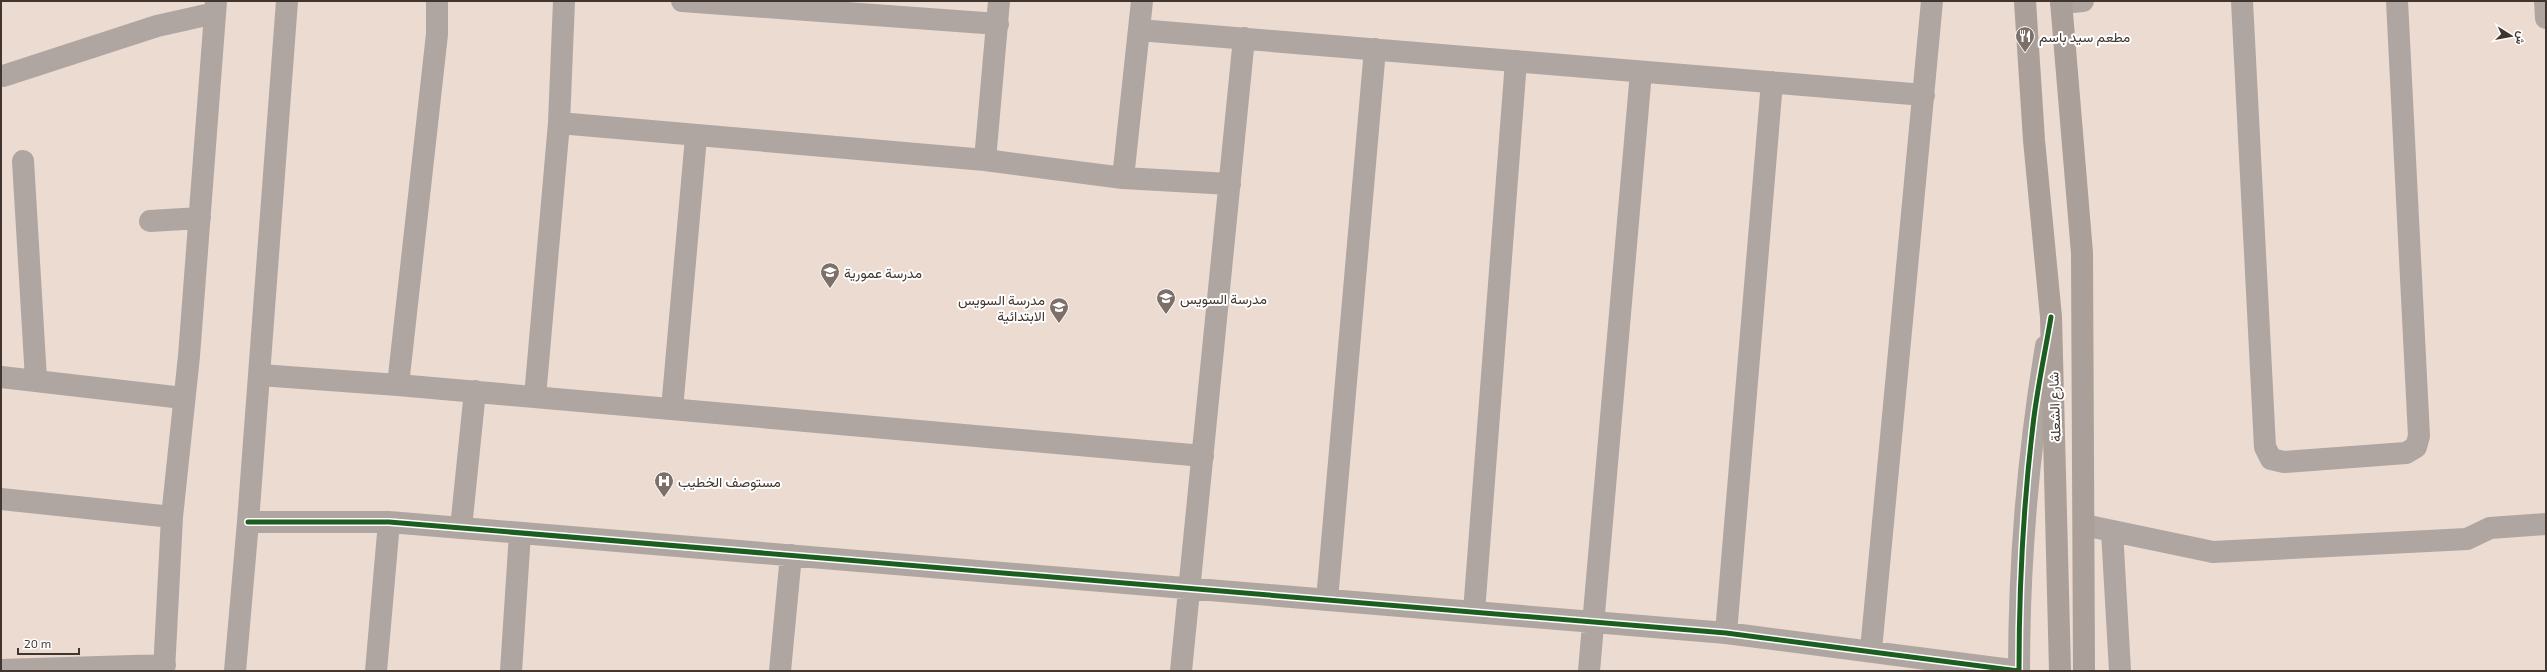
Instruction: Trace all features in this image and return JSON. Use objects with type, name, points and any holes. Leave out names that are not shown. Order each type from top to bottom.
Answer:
[{"type":"main road","name":"شارع الشعلة","points":[[2025,1],[2034,140],[2051,317],[2060,671]]},
{"type":"main road","name":"شارع الشعلة","points":[[2061,2],[2082,253],[2084,671]]},
{"type":"street","points":[[235,671],[260,375],[287,1]]},
{"type":"street","points":[[398,385],[437,34],[437,1]]},
{"type":"street","points":[[535,397],[559,123],[564,1]]},
{"type":"street","points":[[682,1],[998,24]]},
{"type":"street","points":[[985,160],[999,1]]},
{"type":"street","points":[[1123,178],[1142,1]]},
{"type":"street","points":[[1870,650],[1932,1]]},
{"type":"street","points":[[2061,2],[2084,1]]},
{"type":"street","points":[[2242,1],[2265,447],[2271,459],[2284,462],[2406,453],[2416,447],[2419,436],[2397,1]]},
{"type":"street","points":[[2545,1],[2546,18]]},
{"type":"street","points":[[1,670],[164,668],[172,517],[200,218],[215,7],[3,76]]},
{"type":"street","points":[[1139,30],[1924,95]]},
{"type":"street","points":[[1181,671],[1244,38]]},
{"type":"street","points":[[1327,600],[1375,49]]},
{"type":"street","points":[[1474,612],[1516,61]]},
{"type":"street","points":[[1589,671],[1595,622],[1640,72]]},
{"type":"street","points":[[1726,633],[1772,82]]},
{"type":"street","points":[[559,123],[985,160],[1123,178],[1230,184]]},
{"type":"street","points":[[672,409],[696,136]]},
{"type":"street","points":[[23,161],[36,379]]},
{"type":"street","points":[[150,221],[200,218]]},
{"type":"street","points":[[248,522],[389,522],[1726,633],[1870,650],[2019,671],[2019,603],[2028,467],[2033,423],[2051,317]]},
{"type":"street","points":[[260,375],[475,391],[1203,456]]},
{"type":"street","points":[[1,377],[36,379],[183,398]]},
{"type":"street","points":[[460,528],[475,391]]},
{"type":"street","points":[[1,499],[172,517]]},
{"type":"street","points":[[376,671],[389,522]]},
{"type":"street","points":[[2084,525],[2213,552],[2468,539],[2490,528],[2546,524]]},
{"type":"street","points":[[2112,531],[2120,671]]},
{"type":"street","points":[[511,671],[520,532]]},
{"type":"street","points":[[780,671],[791,555]]},
{"type":"cycle path","points":[[248,522],[389,522],[1726,633],[2019,671],[2024,517],[2035,412],[2051,317]]},
{"type":"place","name":"مطعم سيد باسم","points":[[2025,53]]},
{"type":"place","name":"مدرسة عمورية","points":[[830,289]]},
{"type":"place","name":"مدرسة السويس","points":[[1166,315]]},
{"type":"place","name":"مدرسة السويس الابتدائية","points":[[1059,324]]},
{"type":"place","name":"مستوصف الخطيب","points":[[664,498]]}]
